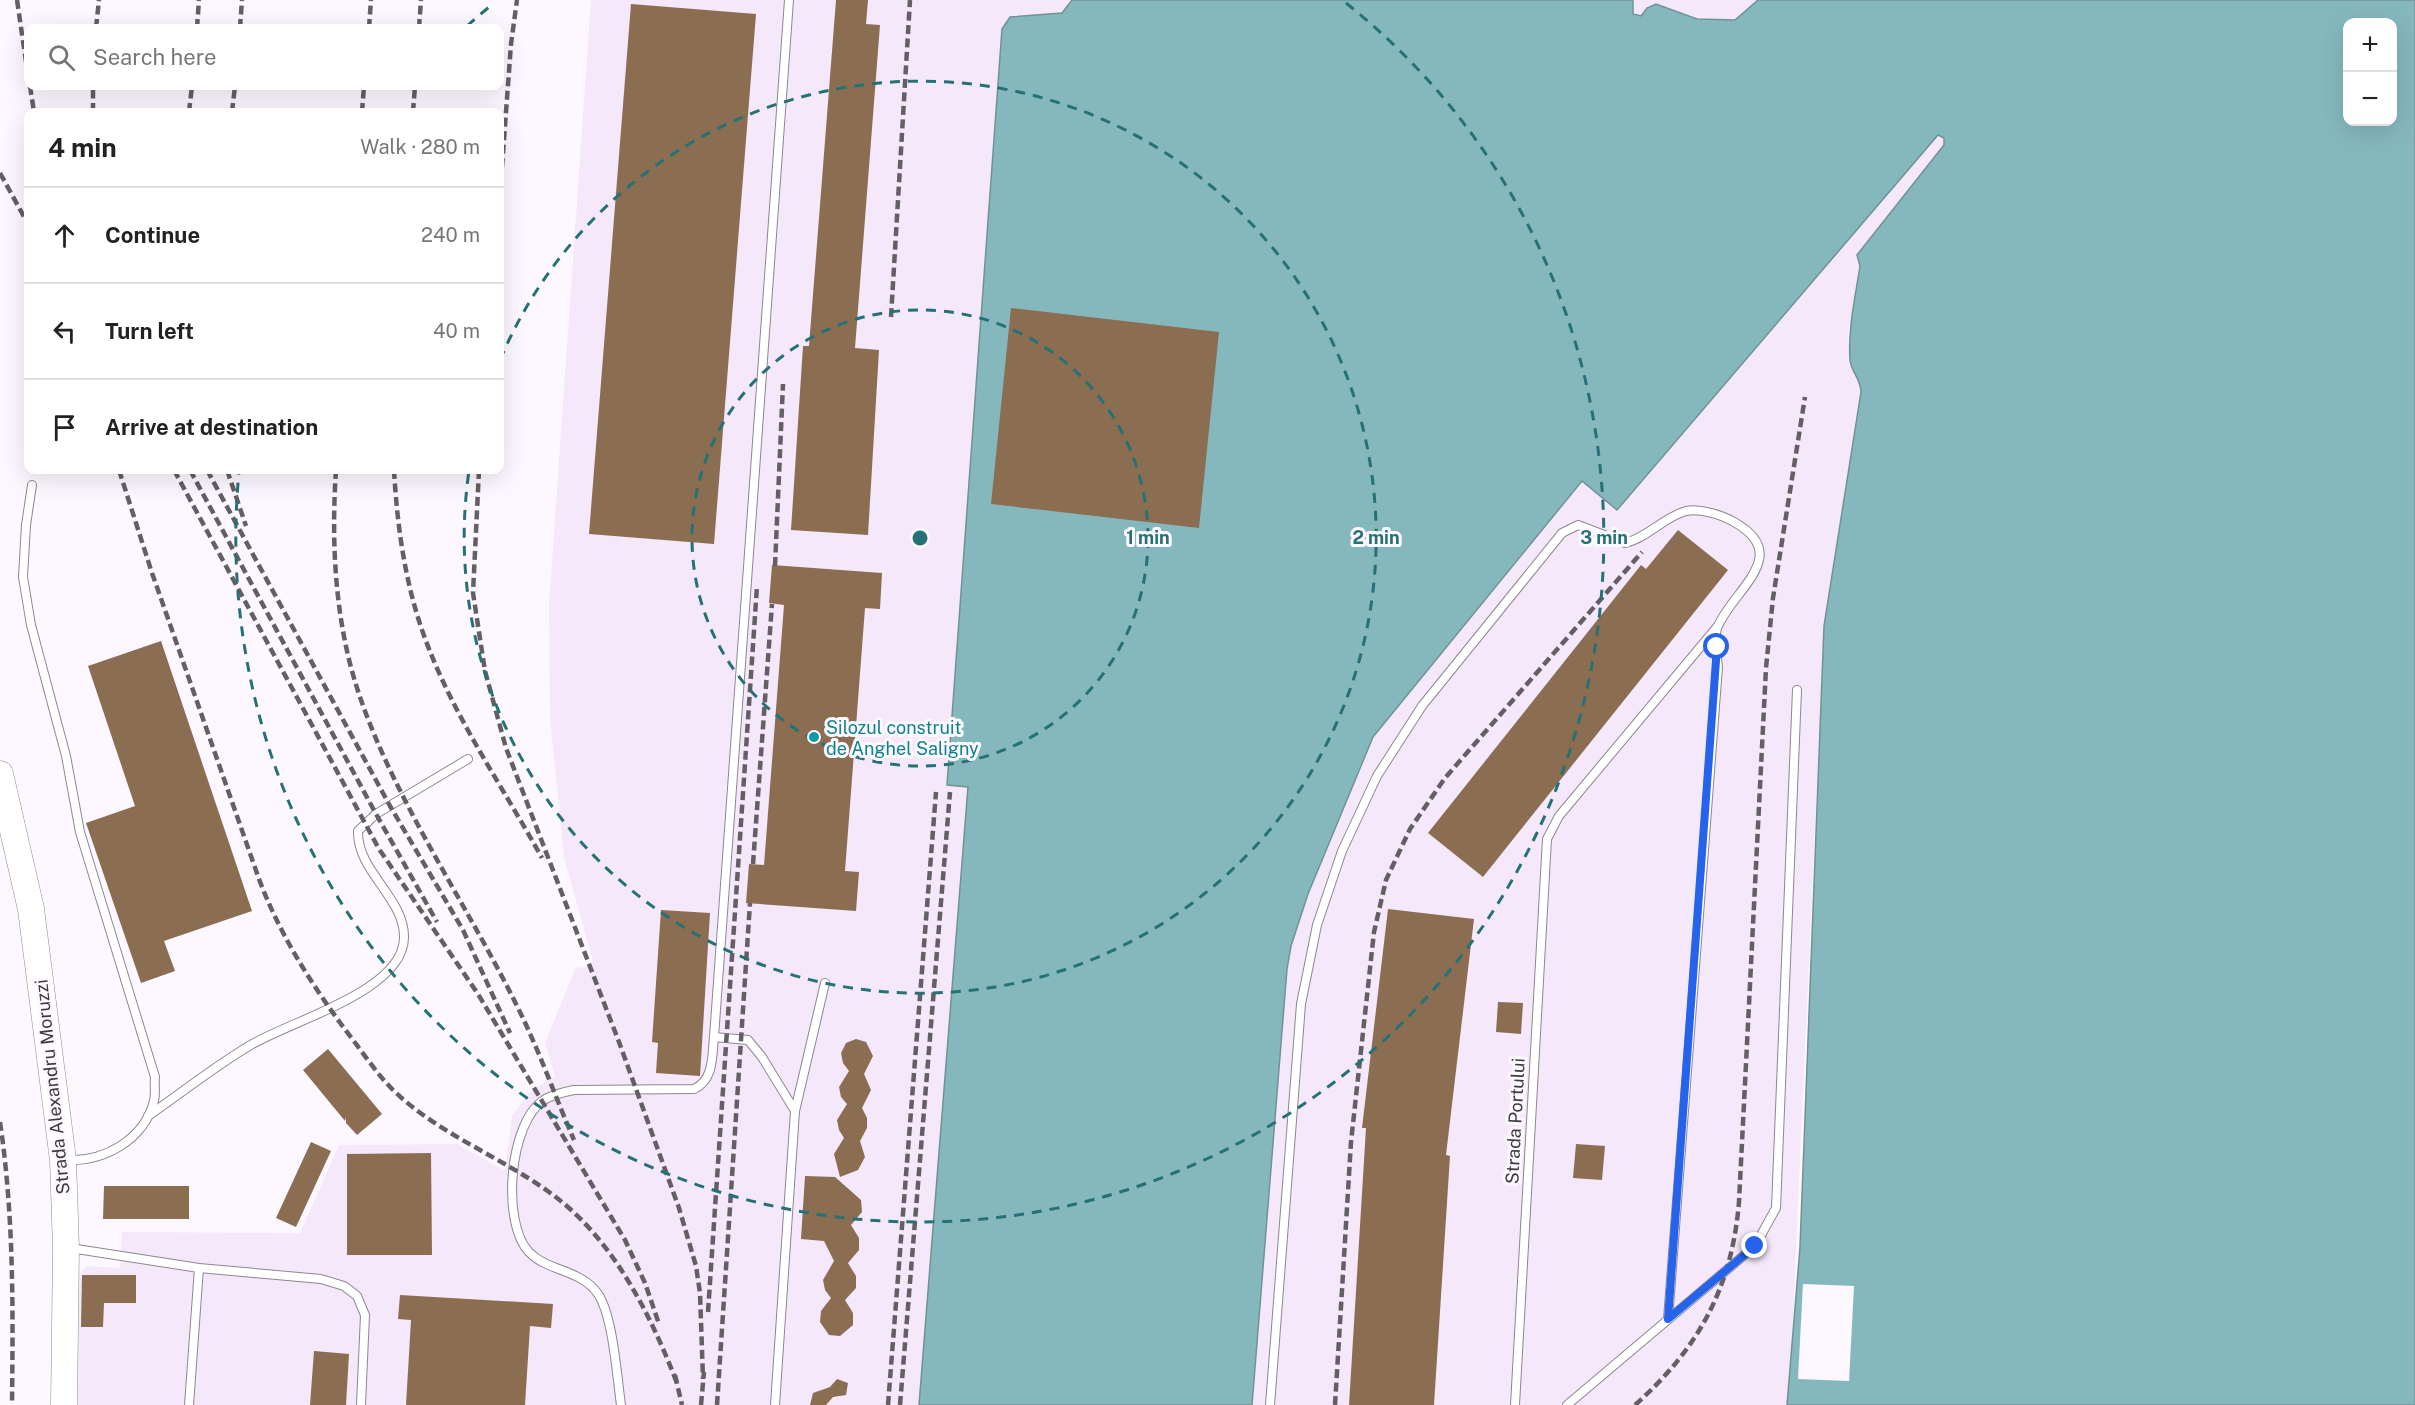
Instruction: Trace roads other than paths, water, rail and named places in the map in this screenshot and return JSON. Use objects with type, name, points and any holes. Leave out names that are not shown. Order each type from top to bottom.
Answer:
[{"type":"main road","name":"Strada Alexandru Moruzzi","points":[[0,774],[31,909],[63,1160],[66,1248],[63,1405]]},
{"type":"lane","points":[[621,1405],[608,1319],[598,1294],[581,1279],[539,1261],[522,1244],[516,1231],[513,1179],[518,1145],[536,1107],[543,1100],[574,1090],[636,1088],[686,1090],[701,1086],[710,1068],[789,0]]},
{"type":"lane","points":[[32,485],[24,558],[26,598],[66,756],[80,832],[154,1077],[154,1100],[136,1132],[108,1154],[79,1161],[63,1160]]},
{"type":"lane","points":[[1270,1405],[1301,1004],[1317,925],[1342,851],[1377,776],[1422,706],[1562,533],[1578,525],[1625,543],[1687,511],[1722,515],[1748,530],[1758,545],[1760,559],[1756,571],[1717,627],[1718,667],[1668,1319]]},
{"type":"lane","name":"Strada Portului","points":[[1515,1405],[1547,839],[1559,816],[1717,627]]},
{"type":"lane","points":[[1567,1405],[1755,1246],[1776,1208],[1797,690]]},
{"type":"lane","points":[[147,1116],[251,1045],[354,995],[390,971],[404,948],[403,923],[360,851],[358,831],[376,814],[468,759]]},
{"type":"lane","points":[[775,1405],[795,1111],[825,983]]},
{"type":"lane","points":[[714,1037],[748,1040],[762,1057],[795,1111]]},
{"type":"lane","points":[[66,1248],[199,1268],[321,1279],[344,1286],[357,1296],[365,1315],[361,1405]]},
{"type":"lane","points":[[189,1405],[199,1268]]},
{"type":"water","points":[[1072,0],[1633,0],[1633,14],[1641,16],[1647,8],[1656,4],[1697,19],[1735,20],[1758,0],[2415,0],[2415,1405],[1787,1405],[1800,1247],[1824,626],[1861,392],[1850,360],[1852,313],[1860,266],[1857,255],[1944,145],[1944,138],[1938,135],[1617,510],[1582,481],[1373,737],[1308,894],[1291,946],[1287,969],[1252,1405],[919,1405],[968,787],[947,785],[1002,29],[1010,17],[1062,13]]},
{"type":"railway","points":[[17,0],[24,48]]},
{"type":"railway","points":[[96,24],[99,0]]},
{"type":"railway","points":[[197,24],[199,0]]},
{"type":"railway","points":[[240,24],[242,0]]},
{"type":"railway","points":[[369,24],[371,0]]},
{"type":"railway","points":[[419,24],[421,0]]},
{"type":"railway","points":[[504,139],[511,44],[517,0]]},
{"type":"railway","points":[[891,317],[910,0]]},
{"type":"railway","points":[[31,90],[33,108]]},
{"type":"railway","points":[[93,90],[93,108]]},
{"type":"railway","points":[[189,108],[192,90]]},
{"type":"railway","points":[[232,108],[235,90]]},
{"type":"railway","points":[[362,108],[364,90]]},
{"type":"railway","points":[[413,108],[415,90]]},
{"type":"railway","points":[[0,173],[24,217]]},
{"type":"railway","points":[[775,566],[783,384]]},
{"type":"railway","points":[[1635,1405],[1677,1361],[1708,1314],[1720,1289],[1735,1233],[1739,1202],[1766,668],[1773,598],[1805,397]]},
{"type":"railway","points":[[120,474],[152,573],[259,879],[288,943],[312,983],[377,1072],[393,1090],[429,1119],[549,1192],[592,1231],[610,1254],[641,1304],[677,1383]]},
{"type":"railway","points":[[176,474],[379,849],[478,994],[625,1240],[645,1283],[659,1324]]},
{"type":"railway","points":[[192,474],[437,922]]},
{"type":"railway","points":[[209,474],[390,806],[463,930],[510,1033]]},
{"type":"railway","points":[[228,474],[246,526]]},
{"type":"railway","points":[[336,474],[334,526],[337,583],[345,639],[359,694],[391,772],[523,1019],[574,1140]]},
{"type":"railway","points":[[394,474],[399,530],[421,627],[461,717],[542,858]]},
{"type":"railway","points":[[479,474],[473,593],[485,671],[506,748],[619,1042],[679,1208],[696,1266],[700,1293],[703,1379]]},
{"type":"railway","points":[[1335,1405],[1351,1142],[1374,932],[1386,880],[1410,829],[1445,778],[1642,552]]},
{"type":"railway","points":[[708,1312],[757,586]]},
{"type":"railway","points":[[753,864],[772,604]]},
{"type":"railway","points":[[888,1405],[936,792]]},
{"type":"railway","points":[[900,1405],[950,792]]},
{"type":"railway","points":[[717,1405],[750,903]]},
{"type":"railway","points":[[0,1122],[10,1228],[12,1405]]},
{"type":"railway","points":[[701,1405],[704,1372]]},
{"type":"railway","points":[[675,1375],[682,1405]]},
{"type":"place","name":"Silozul construit de Anghel Saligny","points":[[814,737]]}]
